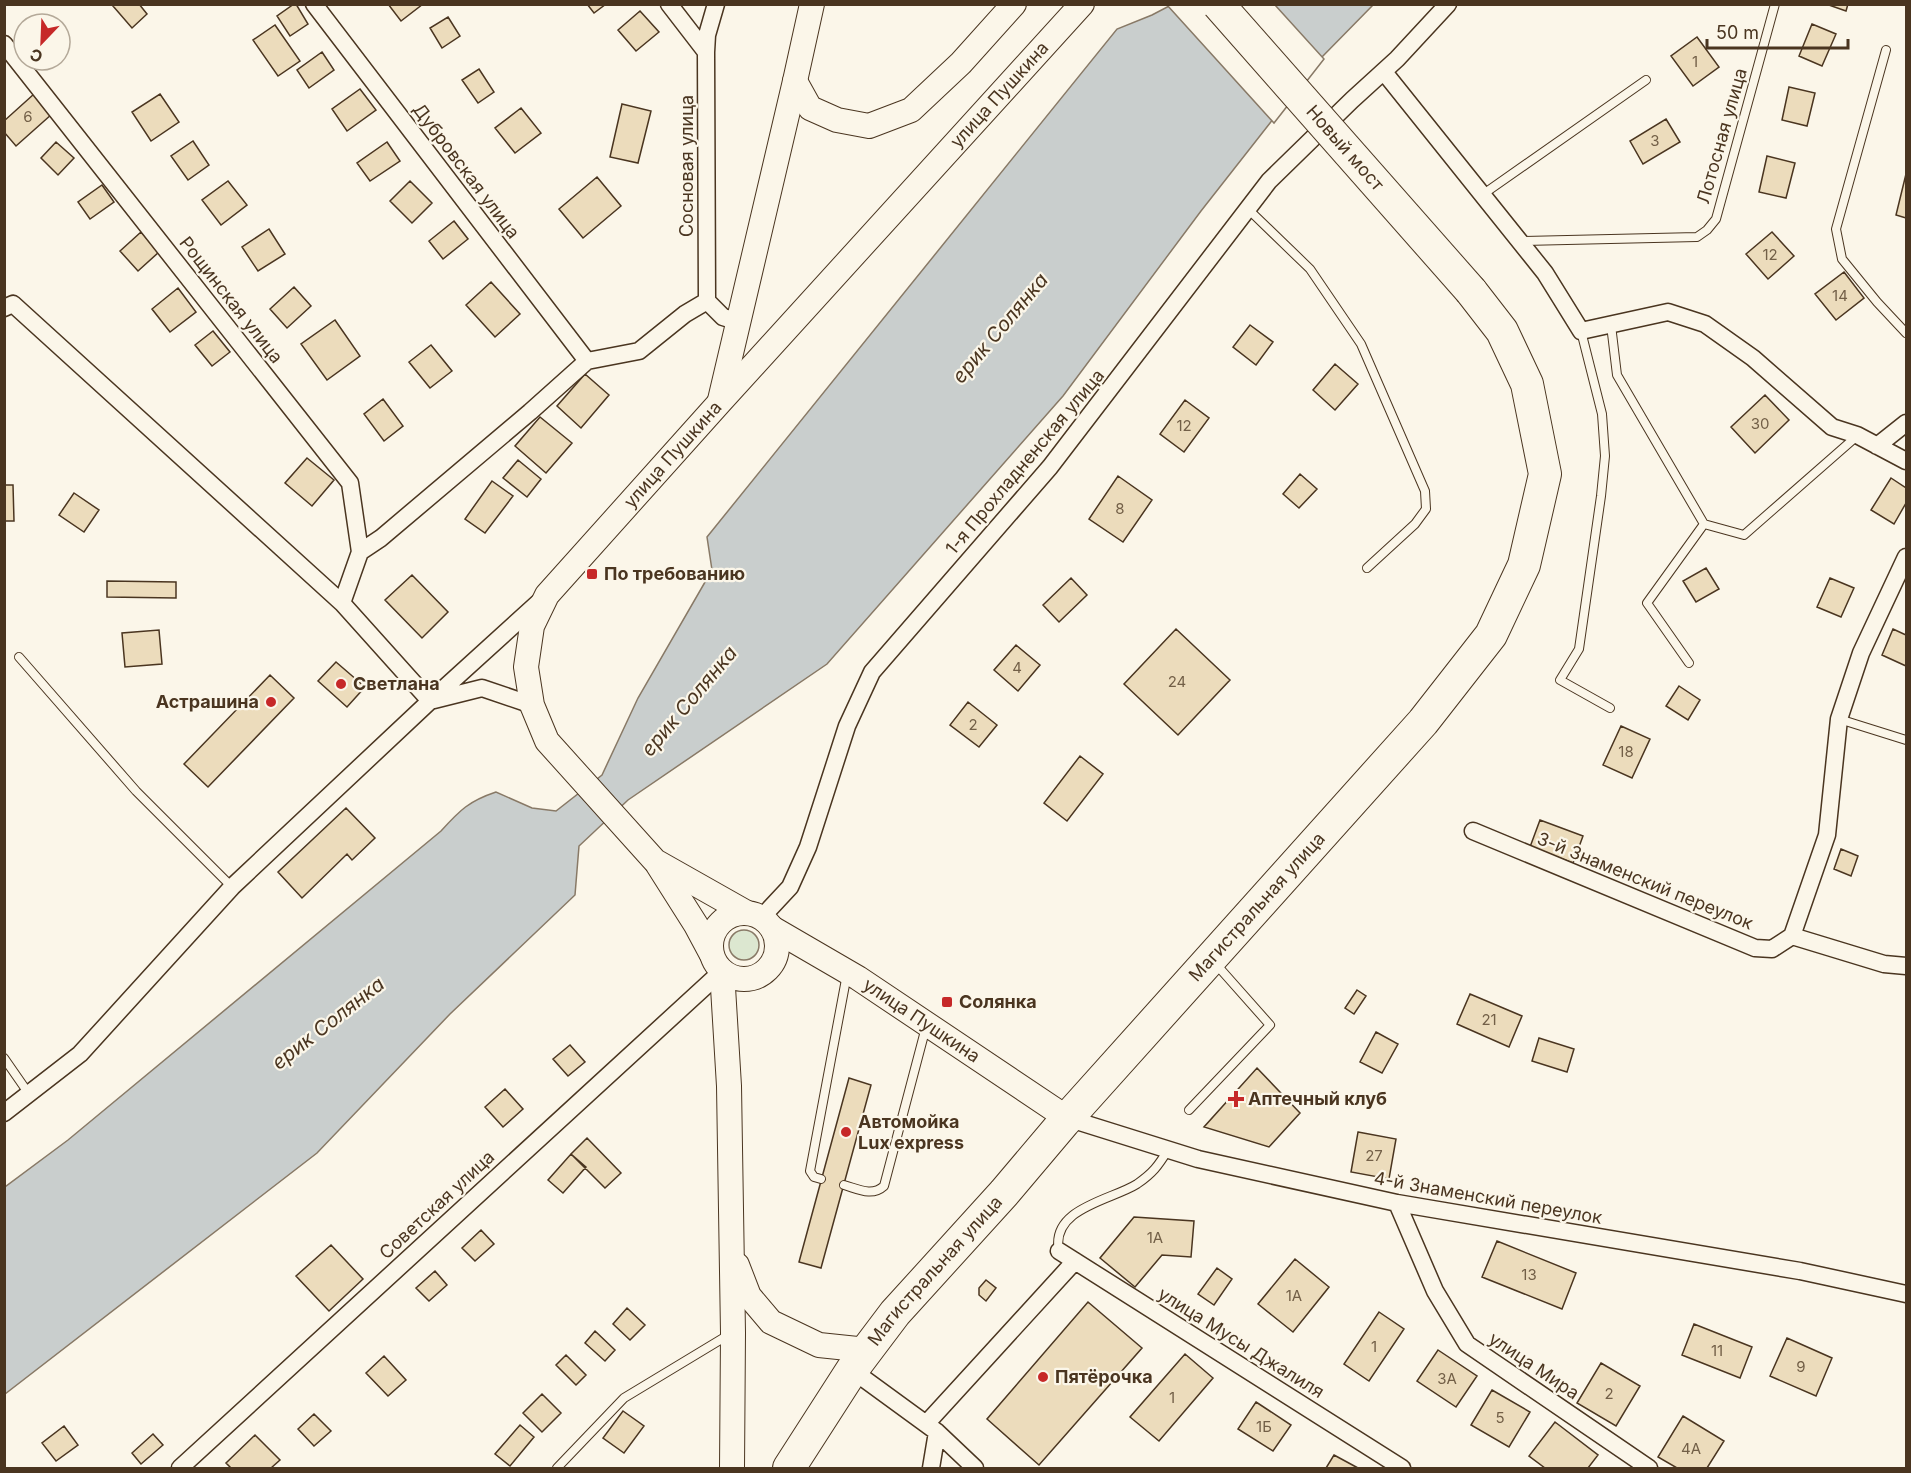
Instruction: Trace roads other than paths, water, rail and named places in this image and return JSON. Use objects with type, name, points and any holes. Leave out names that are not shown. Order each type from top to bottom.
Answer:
[{"type":"highway","name":"Новый мост","points":[[1218,4],[1471,291]]},
{"type":"highway","name":"Магистральная улица","points":[[789,1468],[860,1360],[895,1313],[1423,722],[1491,635],[1524,565],[1545,474],[1527,384],[1502,331],[1471,291]]},
{"type":"main road","points":[[720,402],[812,4]]},
{"type":"main road","points":[[795,81],[810,108],[837,120],[869,126],[911,110],[961,63],[1014,4]]},
{"type":"main road","name":"улица Пушкина","points":[[1067,1118],[848,973],[761,919],[655,861],[547,741],[532,705],[526,667],[532,626],[547,595],[1082,4]]},
{"type":"main road","points":[[655,861],[696,924],[717,962],[729,976],[746,979],[762,974],[774,961],[778,944],[761,919],[737,913],[727,917],[719,924],[711,942],[717,962],[729,1086],[733,1333],[732,1468]]},
{"type":"main road","points":[[730,1221],[737,1268],[749,1296],[771,1322],[819,1345],[860,1360]]},
{"type":"street","name":"Дубровская улица","points":[[314,4],[587,361]]},
{"type":"street","points":[[669,4],[706,52]]},
{"type":"street","name":"Сосновая улица","points":[[707,301],[706,52],[707,35],[716,4]]},
{"type":"street","name":"1-я Прохладненская улица","points":[[761,919],[788,890],[808,847],[847,726],[872,672],[1050,467],[1283,166],[1384,72],[1448,4]]},
{"type":"street","name":"Рощинская улица","points":[[4,44],[350,483],[360,552],[342,603]]},
{"type":"street","points":[[1384,72],[1545,273],[1581,331],[1668,312],[1705,324],[1753,358],[1832,427],[1857,435],[1906,461]]},
{"type":"street","points":[[360,552],[381,538],[587,361],[639,351],[685,314],[707,301],[723,317],[739,322]]},
{"type":"street","points":[[4,308],[13,304],[342,603],[430,701]]},
{"type":"street","points":[[1878,446],[1906,423]]},
{"type":"street","points":[[1906,558],[1861,653],[1839,719],[1827,835],[1792,936],[1884,964],[1906,966]]},
{"type":"street","points":[[4,1113],[80,1054],[232,887],[430,701],[547,595]]},
{"type":"street","points":[[430,701],[482,688],[532,705]]},
{"type":"street","name":"3-й Знаменский переулок","points":[[1473,831],[1755,948],[1772,949],[1792,936]]},
{"type":"street","name":"Советская улица","points":[[180,1468],[717,962]]},
{"type":"street","name":"4-й Знаменский переулок","points":[[1067,1118],[1198,1159],[1397,1203],[1800,1271],[1906,1294]]},
{"type":"street","name":"улица Мира","points":[[1397,1203],[1435,1290],[1467,1344],[1649,1468]]},
{"type":"street","name":"улица Мусы Джалиля","points":[[1059,1251],[1402,1468]]},
{"type":"street","points":[[932,1468],[931,1428],[1075,1261]]},
{"type":"street","points":[[860,1360],[975,1468]]},
{"type":"lane","name":"Лотосная улица","points":[[1519,241],[1697,237],[1707,230],[1716,219],[1775,4]]},
{"type":"lane","points":[[1887,50],[1836,229],[1842,259],[1906,333]]},
{"type":"lane","points":[[1482,195],[1646,80]]},
{"type":"lane","points":[[1248,209],[1310,269],[1360,344],[1425,491],[1426,509],[1415,524],[1367,568]]},
{"type":"lane","points":[[1611,325],[1617,375],[1704,524],[1744,534],[1857,435]]},
{"type":"lane","points":[[1581,331],[1602,414],[1605,456],[1579,649],[1560,680],[1610,708]]},
{"type":"lane","points":[[1689,663],[1647,603],[1704,524]]},
{"type":"lane","points":[[19,657],[136,791],[232,887]]},
{"type":"lane","points":[[1839,719],[1906,740]]},
{"type":"lane","points":[[1189,1110],[1270,1025],[1211,958]]},
{"type":"lane","points":[[821,1179],[814,1177],[810,1171],[848,973]]},
{"type":"lane","points":[[844,1185],[870,1192],[878,1191],[884,1186],[927,1024]]},
{"type":"lane","points":[[4,1058],[29,1094]]},
{"type":"lane","points":[[1059,1251],[1056,1240],[1066,1221],[1090,1204],[1135,1185],[1155,1171],[1168,1150]]},
{"type":"lane","points":[[557,1468],[624,1398],[733,1333]]},
{"type":"water","name":"ерик Солянка","points":[[1171,5],[1373,5],[1321,58],[1201,211],[1063,396],[827,664],[628,800],[579,846],[575,895],[450,1014],[317,1153],[5,1394],[5,1187],[68,1140],[441,831],[466,807],[496,792],[532,808],[556,811],[602,775],[638,698],[712,570],[707,537],[1117,29]]},
{"type":"place","name":"По требованию","points":[[592,574]]},
{"type":"place","name":"Светлана","points":[[341,684]]},
{"type":"place","name":"Астрашина","points":[[271,702]]},
{"type":"place","name":"Солянка","points":[[947,1002]]},
{"type":"place","name":"Аптечный клуб","points":[[1236,1099]]},
{"type":"place","name":"Автомойка Lux express","points":[[846,1132]]},
{"type":"place","name":"Пятёрочка","points":[[1043,1377]]}]
